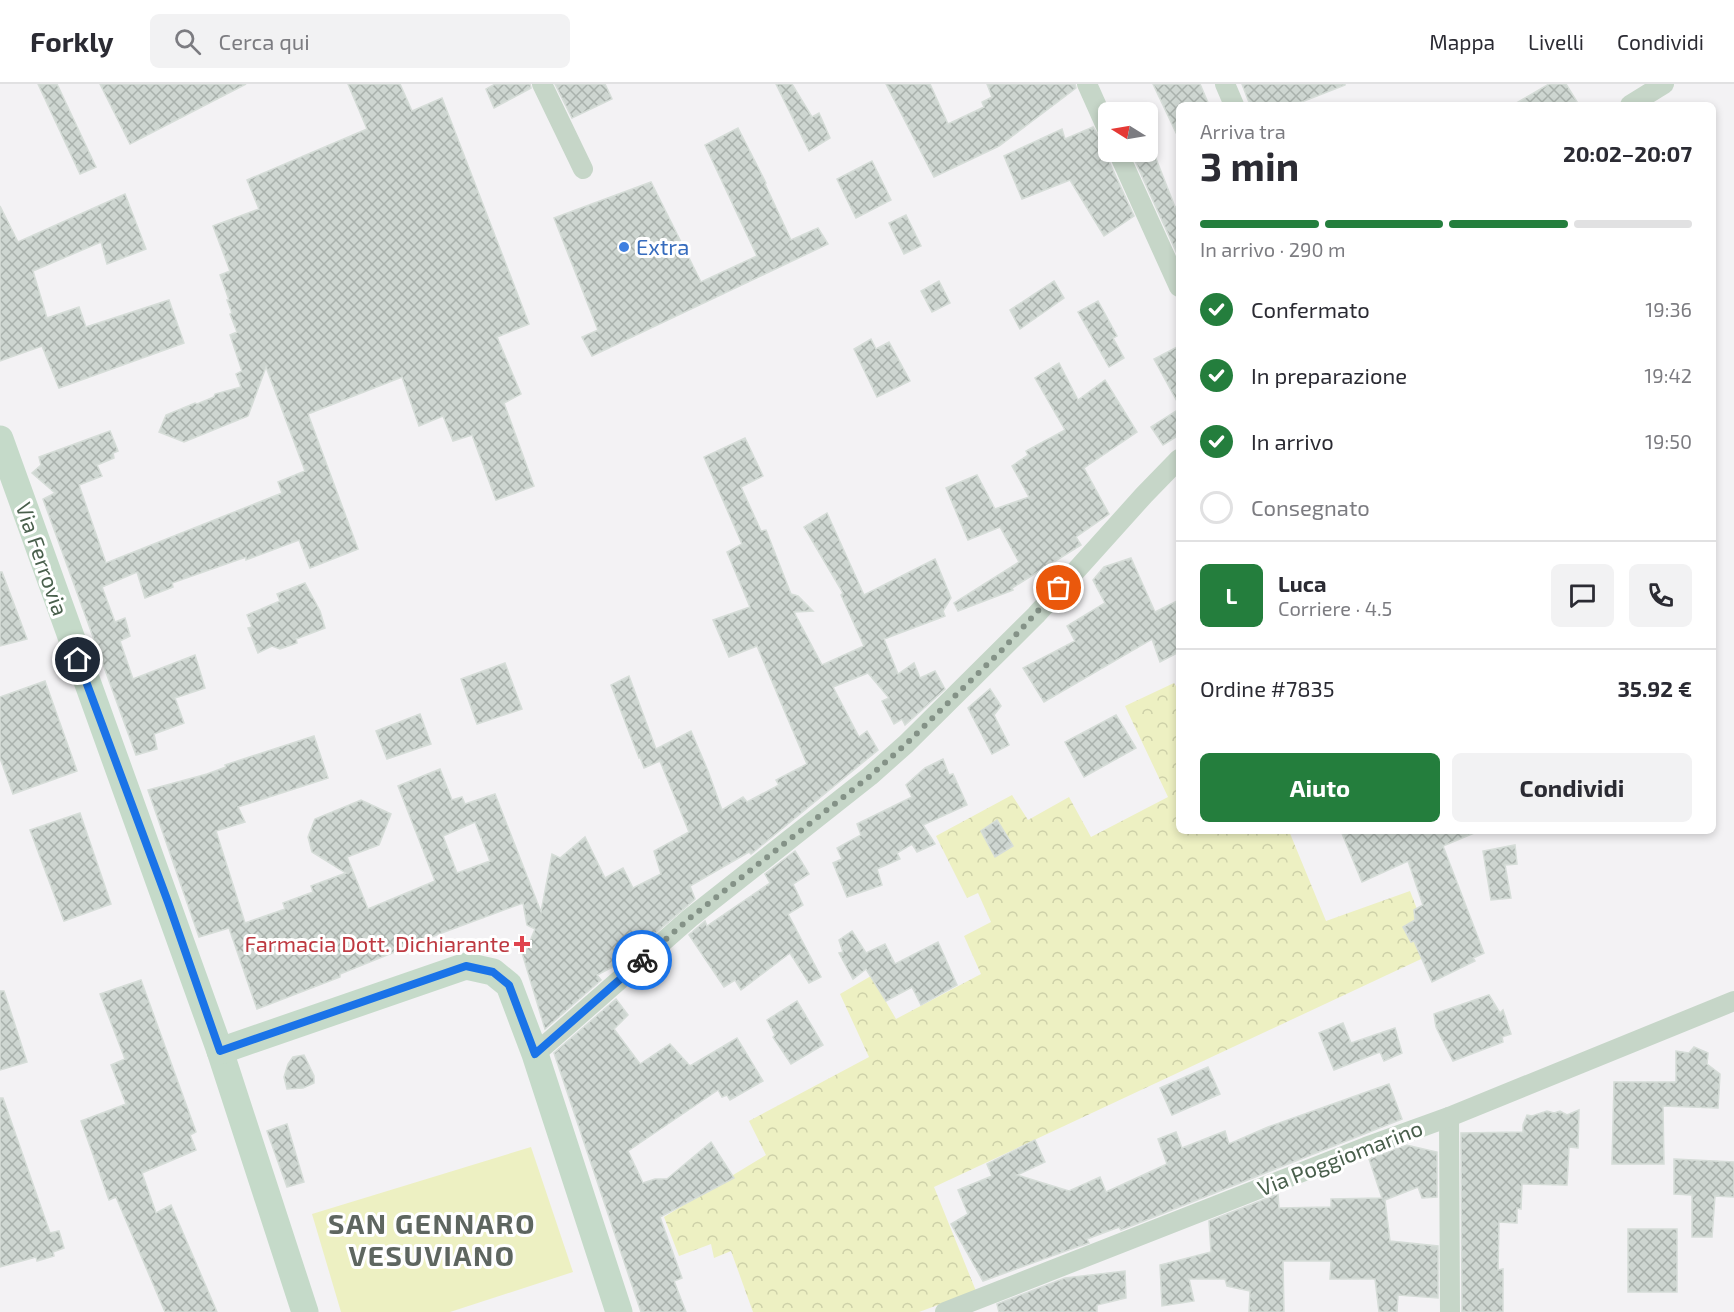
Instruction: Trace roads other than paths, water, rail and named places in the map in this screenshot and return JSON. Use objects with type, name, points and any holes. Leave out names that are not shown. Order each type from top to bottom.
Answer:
[{"type":"main road","name":"Via Ferrovia","points":[[0,439],[220,1051],[305,1312]]},
{"type":"main road","points":[[220,1051],[466,966],[493,972],[509,985],[535,1054],[619,1312]]},
{"type":"street","points":[[542,84],[583,169]]},
{"type":"street","points":[[1087,84],[1098,109]]},
{"type":"street","points":[[1225,84],[1233,102]]},
{"type":"street","points":[[1635,102],[1664,84]]},
{"type":"street","points":[[1123,162],[1176,280]]},
{"type":"street","points":[[535,1054],[690,918],[870,776],[906,744],[1036,615],[1176,462]]},
{"type":"street","name":"Via Poggiomarino","points":[[945,1312],[1366,1147],[1449,1117],[1734,1001]]},
{"type":"street","points":[[1449,1117],[1450,1312]]},
{"type":"place","name":"Extra","points":[[624,247]]},
{"type":"place","name":"Farmacia Dott. Dichiarante","points":[[522,944]]},
{"type":"district","name":"SAN GENNARO VESUVIANO","points":[[432,1240]]}]
